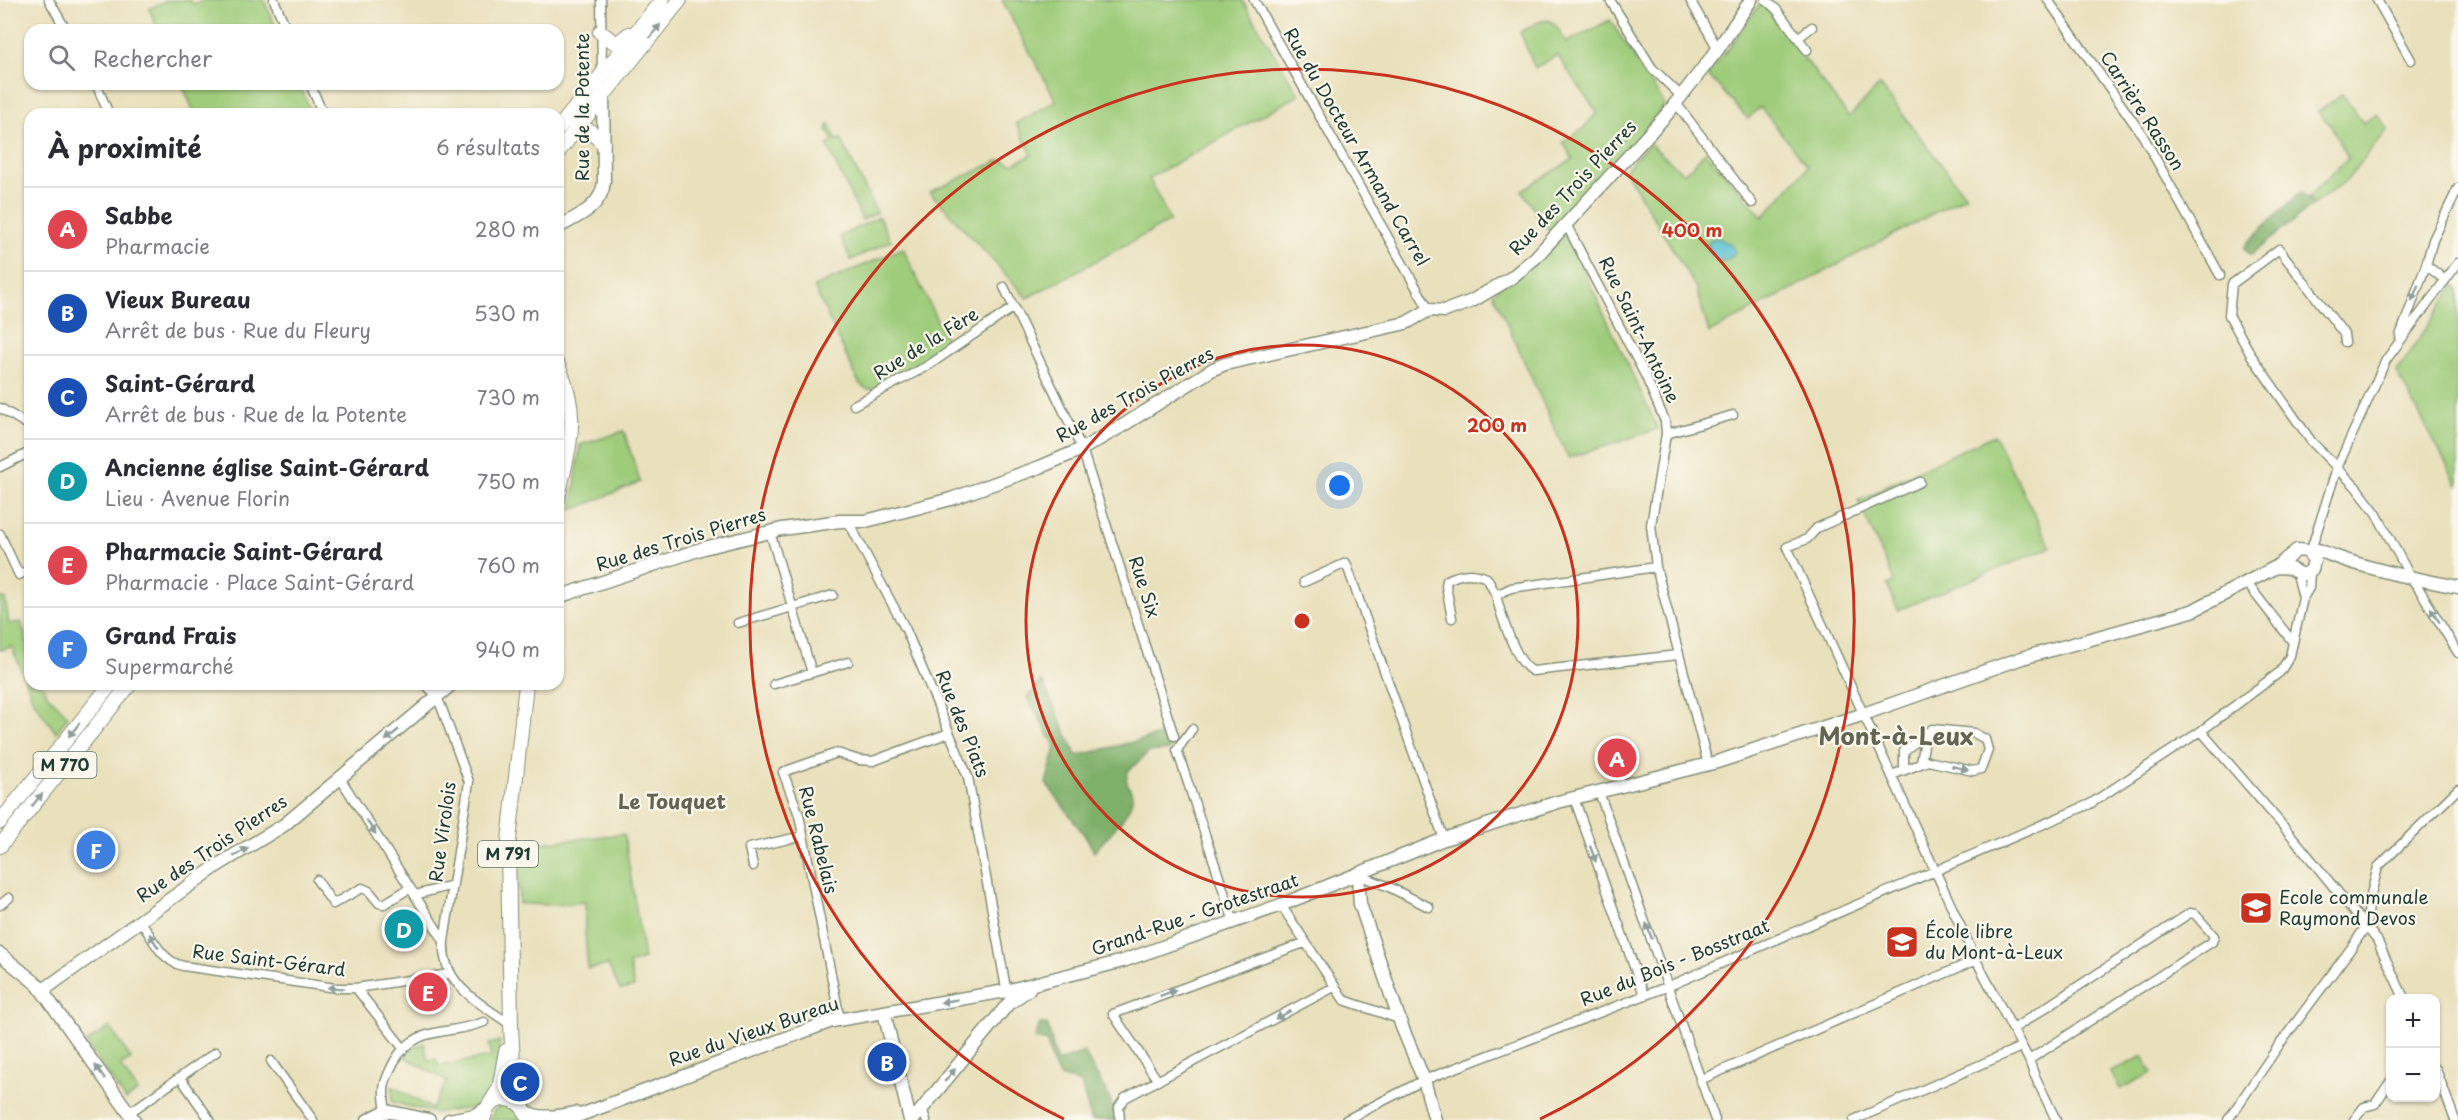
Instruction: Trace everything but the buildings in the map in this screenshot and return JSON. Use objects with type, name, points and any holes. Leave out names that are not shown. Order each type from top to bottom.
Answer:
[{"type":"main road","points":[[564,122],[662,0]]},
{"type":"main road","points":[[564,144],[680,0]]},
{"type":"main road","points":[[600,32],[608,40],[616,42],[643,24]]},
{"type":"main road","points":[[575,130],[590,131],[603,143]]},
{"type":"main road","points":[[564,380],[572,415],[570,445],[564,470]]},
{"type":"main road","name":"M 770","points":[[0,822],[106,690]]},
{"type":"main road","name":"M 770","points":[[0,846],[125,690]]},
{"type":"main road","name":"M 791","points":[[524,1111],[514,1085],[508,840],[525,690]]},
{"type":"main road","name":"M 791","points":[[487,1111],[500,1085],[511,1025]]},
{"type":"main road","points":[[487,1111],[502,1099],[524,1111]]},
{"type":"street","points":[[49,0],[63,24]]},
{"type":"street","points":[[274,0],[284,24]]},
{"type":"street","name":"Rue de la Potente","points":[[564,224],[589,209],[599,198],[604,182],[601,0]]},
{"type":"street","name":"Rue du Docteur Armand Carrel","points":[[1254,0],[1429,310]]},
{"type":"street","points":[[1610,0],[1652,68],[1679,99],[1752,203]]},
{"type":"street","points":[[1690,0],[1718,49]]},
{"type":"street","name":"Rue des Trois Pierres","points":[[564,595],[704,548],[793,526],[872,520],[951,499],[1040,468],[1082,448],[1225,364],[1406,322],[1429,310],[1445,311],[1458,308],[1524,269],[1567,226],[1679,99],[1718,49],[1751,0]]},
{"type":"street","points":[[1766,0],[1777,10],[1807,50]]},
{"type":"street","name":"Carrière Rasson","points":[[2048,0],[2143,136],[2220,275]]},
{"type":"street","points":[[2377,0],[2411,60]]},
{"type":"street","points":[[1798,38],[1812,27]]},
{"type":"street","points":[[99,90],[106,108]]},
{"type":"street","points":[[313,90],[320,108]]},
{"type":"street","points":[[2398,343],[2433,240],[2458,188]]},
{"type":"street","name":"Rue Saint-Antoine","points":[[1567,226],[1645,375],[1665,421],[1666,434],[1651,525],[1656,567],[1708,764]]},
{"type":"street","points":[[2345,342],[2344,334],[2279,249],[2232,284],[2229,315],[2251,355],[2297,423],[2356,487],[2376,513],[2410,578],[2458,653]]},
{"type":"street","points":[[2398,343],[2458,263]]},
{"type":"street","points":[[2426,266],[2445,280]]},
{"type":"street","points":[[1004,286],[1082,448]]},
{"type":"street","name":"Rue de la Fère","points":[[854,405],[929,366],[1014,307]]},
{"type":"street","name":"Rue du Bois - Bosstraat","points":[[1346,1120],[1424,1080],[1669,986],[2090,804],[2201,731],[2280,672],[2289,656],[2303,598],[2309,588],[2315,533],[2321,521],[2337,468],[2386,360],[2398,343]]},
{"type":"street","points":[[0,408],[24,422]]},
{"type":"street","points":[[1666,434],[1733,415]]},
{"type":"street","name":"Rue Six","points":[[1082,448],[1174,736]]},
{"type":"street","points":[[0,467],[24,455]]},
{"type":"street","points":[[1920,482],[1817,528],[1807,539],[1787,547],[1976,960],[2029,1060],[2056,1120]]},
{"type":"street","name":"Rue des Piats","points":[[848,521],[902,622],[971,788],[1008,1004]]},
{"type":"street","points":[[770,532],[812,673]]},
{"type":"street","points":[[2303,598],[2294,563],[2315,533]]},
{"type":"street","points":[[0,534],[19,575],[24,572]]},
{"type":"street","points":[[2294,563],[2304,549],[2312,559]]},
{"type":"street","points":[[2312,559],[2335,557],[2410,578],[2458,587]]},
{"type":"street","points":[[2294,563],[2304,575],[2312,559]]},
{"type":"street","points":[[1304,582],[1346,563],[1444,839]]},
{"type":"street","name":"Grand-Rue - Grotestraat","points":[[1041,983],[1134,958],[1281,905],[1444,839],[1574,798],[1708,764],[1863,714],[2022,658],[2192,610],[2276,567],[2294,563]]},
{"type":"street","points":[[1496,596],[1511,588],[1656,567]]},
{"type":"street","points":[[1452,618],[1447,580],[1466,573],[1478,574],[1487,578],[1520,658],[1527,669],[1533,671],[1678,655]]},
{"type":"street","points":[[2246,582],[2292,641]]},
{"type":"street","points":[[738,623],[833,595]]},
{"type":"street","points":[[774,684],[848,662]]},
{"type":"street","name":"Rue Virolois","points":[[430,690],[437,698],[470,782],[444,941]]},
{"type":"street","name":"Rue des Trois Pierres","points":[[42,991],[218,865],[284,825],[446,690]]},
{"type":"street","points":[[1192,729],[1178,750],[1234,922]]},
{"type":"street","points":[[1892,775],[1921,762],[1929,761],[1973,771],[1981,769],[1988,750],[1984,738],[1974,733],[1932,729],[1904,751],[1904,769]]},
{"type":"street","points":[[2201,731],[2296,841],[2377,940],[2402,994]]},
{"type":"street","name":"Rue Rabelais","points":[[840,1019],[803,836],[792,794],[783,772],[837,753],[859,760],[873,761],[949,733]]},
{"type":"street","points":[[1921,762],[1926,735]]},
{"type":"street","points":[[340,778],[444,941],[444,962],[449,974],[463,989],[511,1025]]},
{"type":"street","points":[[2228,1120],[2277,1048],[2366,926],[2378,867],[2458,789]]},
{"type":"street","points":[[1599,792],[1715,1120]]},
{"type":"street","points":[[1574,798],[1644,995]]},
{"type":"street","points":[[753,866],[749,848],[803,836]]},
{"type":"street","points":[[1429,907],[1387,886],[1358,875],[1360,903],[1399,1019],[1424,1080],[1435,1120]]},
{"type":"street","points":[[317,880],[333,904],[362,888],[369,891],[376,901],[384,904],[413,892],[453,885]]},
{"type":"street","points":[[0,904],[9,898]]},
{"type":"street","points":[[1281,905],[1304,943],[1344,1000],[1399,1019]]},
{"type":"street","points":[[2013,1029],[2190,913],[2195,914],[2214,936],[2212,942],[2029,1060]]},
{"type":"street","name":"Rue Saint-Gérard","points":[[140,920],[165,958],[176,965],[336,988],[356,988],[449,974]]},
{"type":"street","points":[[1158,1082],[1113,1014],[1304,943]]},
{"type":"street","points":[[0,954],[42,991],[132,1117],[180,1077],[216,1052]]},
{"type":"street","points":[[1700,1080],[1976,960]]},
{"type":"street","points":[[884,1012],[911,1120],[924,1114],[1008,1004],[1019,994],[1041,983]]},
{"type":"street","name":"Rue du Vieux Bureau","points":[[524,1111],[531,1116],[572,1118],[840,1019],[1041,983]]},
{"type":"street","points":[[1120,1120],[1119,1107],[1125,1098],[1334,987]]},
{"type":"street","points":[[356,988],[403,1048]]},
{"type":"street","points":[[386,1111],[384,1084],[403,1048],[420,1036],[484,1022]]},
{"type":"street","points":[[1854,1120],[2021,1047]]},
{"type":"street","points":[[271,1061],[313,1120]]},
{"type":"street","points":[[180,1077],[210,1120]]},
{"type":"street","points":[[2440,1080],[2455,1120]]},
{"type":"street","points":[[2354,1120],[2364,1107],[2375,1104],[2386,1089]]},
{"type":"street","points":[[1370,1120],[1371,1107]]},
{"type":"street","points":[[1879,1109],[1884,1120]]},
{"type":"street","points":[[368,1120],[386,1111],[429,1120]]},
{"type":"street","points":[[449,1120],[487,1111]]},
{"type":"green space","points":[[167,0],[190,0],[193,4],[203,0],[264,0],[274,24],[155,24],[149,9]]},
{"type":"green space","points":[[1002,0],[1242,0],[1299,95],[1149,178],[1170,221],[1027,298],[930,192],[1000,160],[1013,164],[1032,155],[1016,123],[1056,101]]},
{"type":"green space","points":[[1761,2],[1849,117],[1880,85],[1966,196],[1709,333],[1696,288],[1625,170],[1649,143],[1684,174],[1705,152],[1763,217],[1808,166],[1760,107],[1748,119],[1707,74],[1731,45]]},
{"type":"green space","points":[[1549,20],[1557,27],[1566,43],[1610,20],[1664,103],[1662,110],[1552,233],[1546,228],[1522,190],[1573,159],[1563,142],[1584,128],[1597,112],[1557,55],[1535,68],[1520,32],[1541,21]]},
{"type":"green space","points":[[185,90],[302,90],[309,108],[192,108]]},
{"type":"green space","points":[[2342,94],[2363,123],[2377,114],[2388,129],[2347,180],[2313,205],[2308,197],[2348,158],[2332,127],[2318,112]]},
{"type":"green space","points":[[829,124],[837,140],[841,139],[877,213],[862,220],[827,145],[834,142],[827,130]]},
{"type":"green space","points":[[2300,193],[2308,197],[2313,205],[2251,255],[2244,248],[2248,242]]},
{"type":"green space","points":[[879,217],[891,241],[851,260],[840,236]]},
{"type":"green space","points":[[1565,231],[1658,429],[1568,458],[1493,293]]},
{"type":"green space","points":[[903,248],[948,344],[899,377],[879,387],[868,389],[859,383],[814,287]]},
{"type":"green space","points":[[2455,285],[2458,289],[2458,486],[2397,372]]},
{"type":"green space","points":[[624,431],[640,482],[572,510],[580,445]]},
{"type":"green space","points":[[1994,435],[2051,547],[1898,610],[1887,585],[1894,581],[1858,500],[1865,499],[1891,483]]},
{"type":"green space","points":[[0,598],[5,598],[9,624],[21,622],[24,633],[24,677],[12,647],[0,650]]},
{"type":"green space","points":[[1042,681],[1077,756],[1168,733],[1170,750],[1149,752],[1128,771],[1126,780],[1132,794],[1130,805],[1122,819],[1094,852],[1088,840],[1046,783],[1056,747],[1027,697]]},
{"type":"green space","points":[[29,690],[45,690],[68,716],[56,733],[33,700]]},
{"type":"green space","points":[[624,834],[644,959],[629,964],[634,987],[620,990],[608,965],[588,969],[585,902],[556,905],[519,904],[519,845]]},
{"type":"green space","points":[[1040,1024],[1047,1024],[1057,1062],[1084,1052],[1110,1099],[1116,1120],[1091,1120],[1081,1083],[1062,1078],[1053,1066],[1047,1042],[1035,1039]]},
{"type":"green space","points":[[110,1027],[131,1059],[120,1066],[138,1091],[126,1100],[86,1043]]},
{"type":"green space","points":[[500,1041],[492,1091],[477,1107],[434,1113],[392,1102],[392,1086],[432,1109],[447,1081],[405,1057],[409,1050],[424,1043],[428,1060],[436,1059],[439,1066],[491,1057],[489,1044]]},
{"type":"green space","points":[[2143,1056],[2152,1073],[2120,1089],[2111,1072]]},
{"type":"green space","points":[[502,1105],[517,1109],[522,1120],[490,1120],[494,1110]]},
{"type":"water","points":[[1716,237],[1730,244],[1736,251],[1728,260],[1718,261],[1709,252],[1708,242]]},
{"type":"place","name":"Sabbe","points":[[1617,758]]},
{"type":"place","name":"Grand Frais","points":[[96,850]]},
{"type":"place","name":"Ecole communale Raymond Devos","points":[[2256,908]]},
{"type":"place","name":"Ancienne église Saint-Gérard","points":[[404,929]]},
{"type":"place","name":"École libre du Mont-à-Leux","points":[[1902,942]]},
{"type":"place","name":"Pharmacie Saint-Gérard","points":[[428,992]]},
{"type":"place","name":"Vieux Bureau","points":[[887,1062]]},
{"type":"place","name":"Saint-Gérard","points":[[520,1082]]},
{"type":"district","name":"Mont-à-Leux","points":[[1896,737]]},
{"type":"district","name":"Le Touquet","points":[[672,802]]}]
